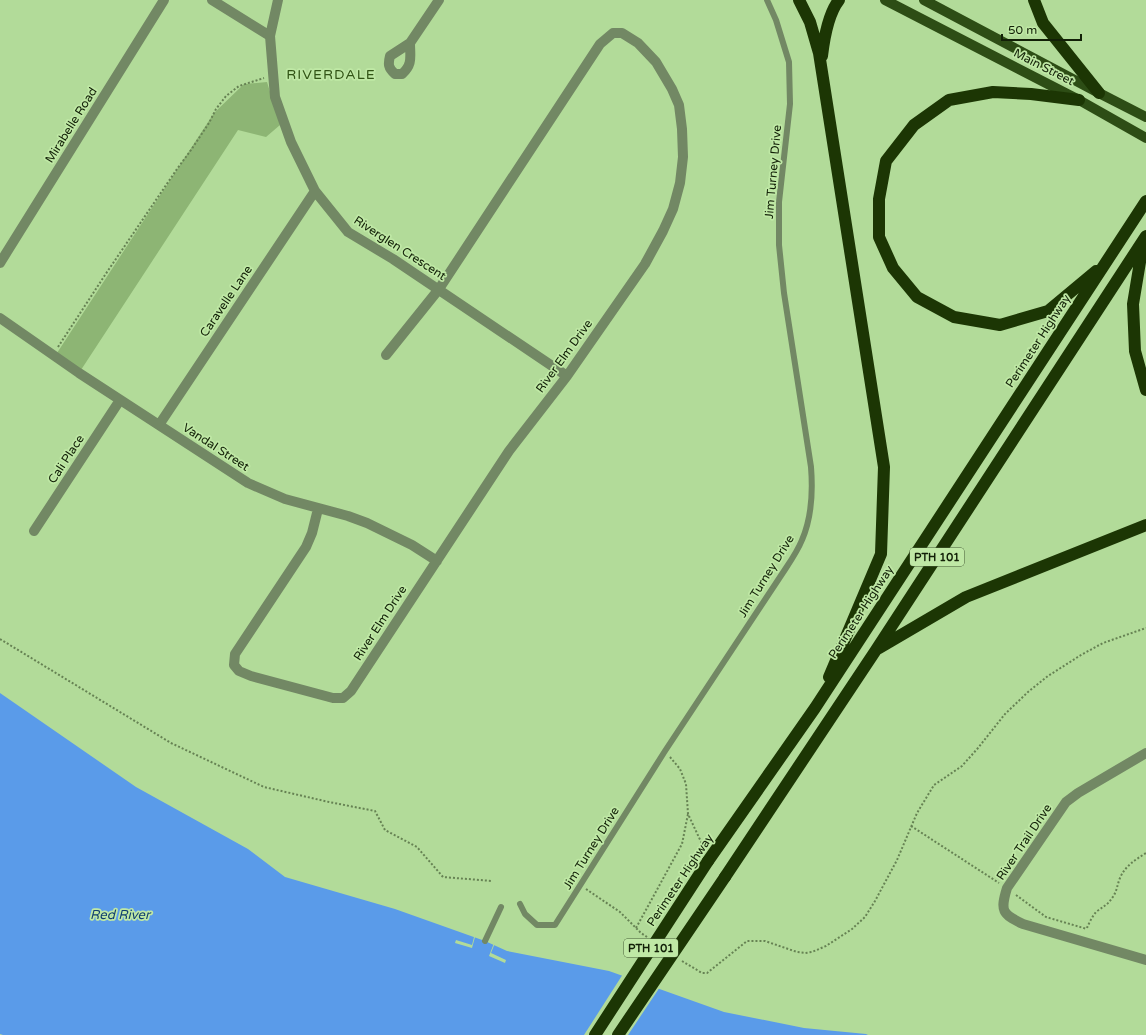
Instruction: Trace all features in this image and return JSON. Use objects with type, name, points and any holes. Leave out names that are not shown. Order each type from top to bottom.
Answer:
[{"type":"highway","points":[[799,0],[810,22],[821,62],[884,468],[881,554],[815,708]]},
{"type":"highway","points":[[821,62],[828,25],[836,3],[839,0]]},
{"type":"highway","points":[[1034,0],[1043,23],[1099,93]]},
{"type":"highway","points":[[1080,100],[1031,94],[993,92],[949,100],[914,125],[886,161],[879,199],[879,237],[893,268],[917,297],[954,317],[1000,325],[1048,311],[1106,263]]},
{"type":"highway","name":"Perimeter Highway","points":[[594,1035],[708,861],[815,708],[1146,201]]},
{"type":"highway","points":[[1145,238],[1133,304],[1135,351],[1146,390]]},
{"type":"highway","name":"PTH 101","points":[[618,1035],[876,650],[1145,238]]},
{"type":"highway","points":[[876,650],[966,597],[1146,525]]},
{"type":"main road","name":"Main Street","points":[[885,0],[1080,100],[1145,138]]},
{"type":"main road","name":"Main Street","points":[[924,0],[1146,117]]},
{"type":"street","name":"Mirabelle Road","points":[[0,263],[164,0]]},
{"type":"street","points":[[212,0],[270,36]]},
{"type":"street","name":"Riverglen Crescent","points":[[278,0],[270,36],[275,97],[291,142],[315,191],[348,232],[393,259],[567,376]]},
{"type":"street","points":[[410,43],[439,0]]},
{"type":"street","name":"River Elm Drive","points":[[318,509],[312,532],[306,547],[235,654],[234,665],[239,671],[251,676],[333,698],[343,698],[351,691],[509,451],[567,376],[645,264],[674,209],[680,183],[683,157],[679,105],[672,89],[656,62],[638,43],[622,33],[613,33],[600,44],[440,290],[386,355]]},
{"type":"street","name":"Caravelle Lane","points":[[159,425],[315,191]]},
{"type":"street","name":"Vandal Street","points":[[0,318],[120,400],[248,483],[285,499],[348,516],[367,523],[412,545],[437,561]]},
{"type":"street","name":"Cali Place","points":[[34,531],[120,400]]},
{"type":"street","name":"River Trail Drive","points":[[1146,753],[1078,793],[1066,802],[1007,888],[1003,905],[1005,912],[1013,919],[1023,924],[1146,960]]},
{"type":"lane","name":"Jim Turney Drive","points":[[520,904],[525,914],[537,925],[555,925],[665,751],[786,568],[802,540],[811,510],[813,489],[811,467],[784,293],[779,245],[779,202],[790,104],[789,62],[776,20],[767,0]]},
{"type":"lane","points":[[485,941],[501,906]]},
{"type":"path","points":[[52,354],[191,150],[216,108],[226,96],[238,86],[264,78],[274,77]]},
{"type":"path","points":[[681,960],[702,973],[708,973],[747,941],[765,941],[797,952],[805,953],[812,952],[826,946],[852,929],[865,917],[875,901],[897,860],[917,813],[934,785],[945,776],[962,766],[1005,714],[1028,692],[1048,676],[1103,643],[1146,628]]},
{"type":"path","points":[[0,639],[171,743],[264,787],[375,811],[385,830],[417,847],[443,877],[492,882]]},
{"type":"path","points":[[636,928],[682,844],[688,814],[686,784],[680,769],[665,751]]},
{"type":"path","points":[[688,814],[703,846]]},
{"type":"path","points":[[911,826],[1007,888],[1046,917],[1087,929]]},
{"type":"path","points":[[1084,941],[1092,917],[1108,904],[1116,892],[1124,869],[1146,853]]},
{"type":"path","points":[[580,885],[620,912],[641,934],[651,940]]},
{"type":"green space","points":[[267,82],[280,125],[266,137],[238,130],[79,373],[57,353],[214,113],[244,84]]},
{"type":"water","name":"Red River","points":[[0,693],[136,787],[248,849],[285,877],[395,909],[485,941],[507,951],[609,971],[724,1012],[804,1028],[868,1035],[0,1034]]},
{"type":"pier","points":[[474,937],[472,948],[455,943],[456,940],[472,945]]},
{"type":"pier","points":[[494,943],[491,953],[506,960],[505,963],[489,956]]},
{"type":"pier","points":[[623,974],[660,987],[628,1035],[584,1035]]},
{"type":"district","name":"RIVERDALE","points":[[331,74]]}]
